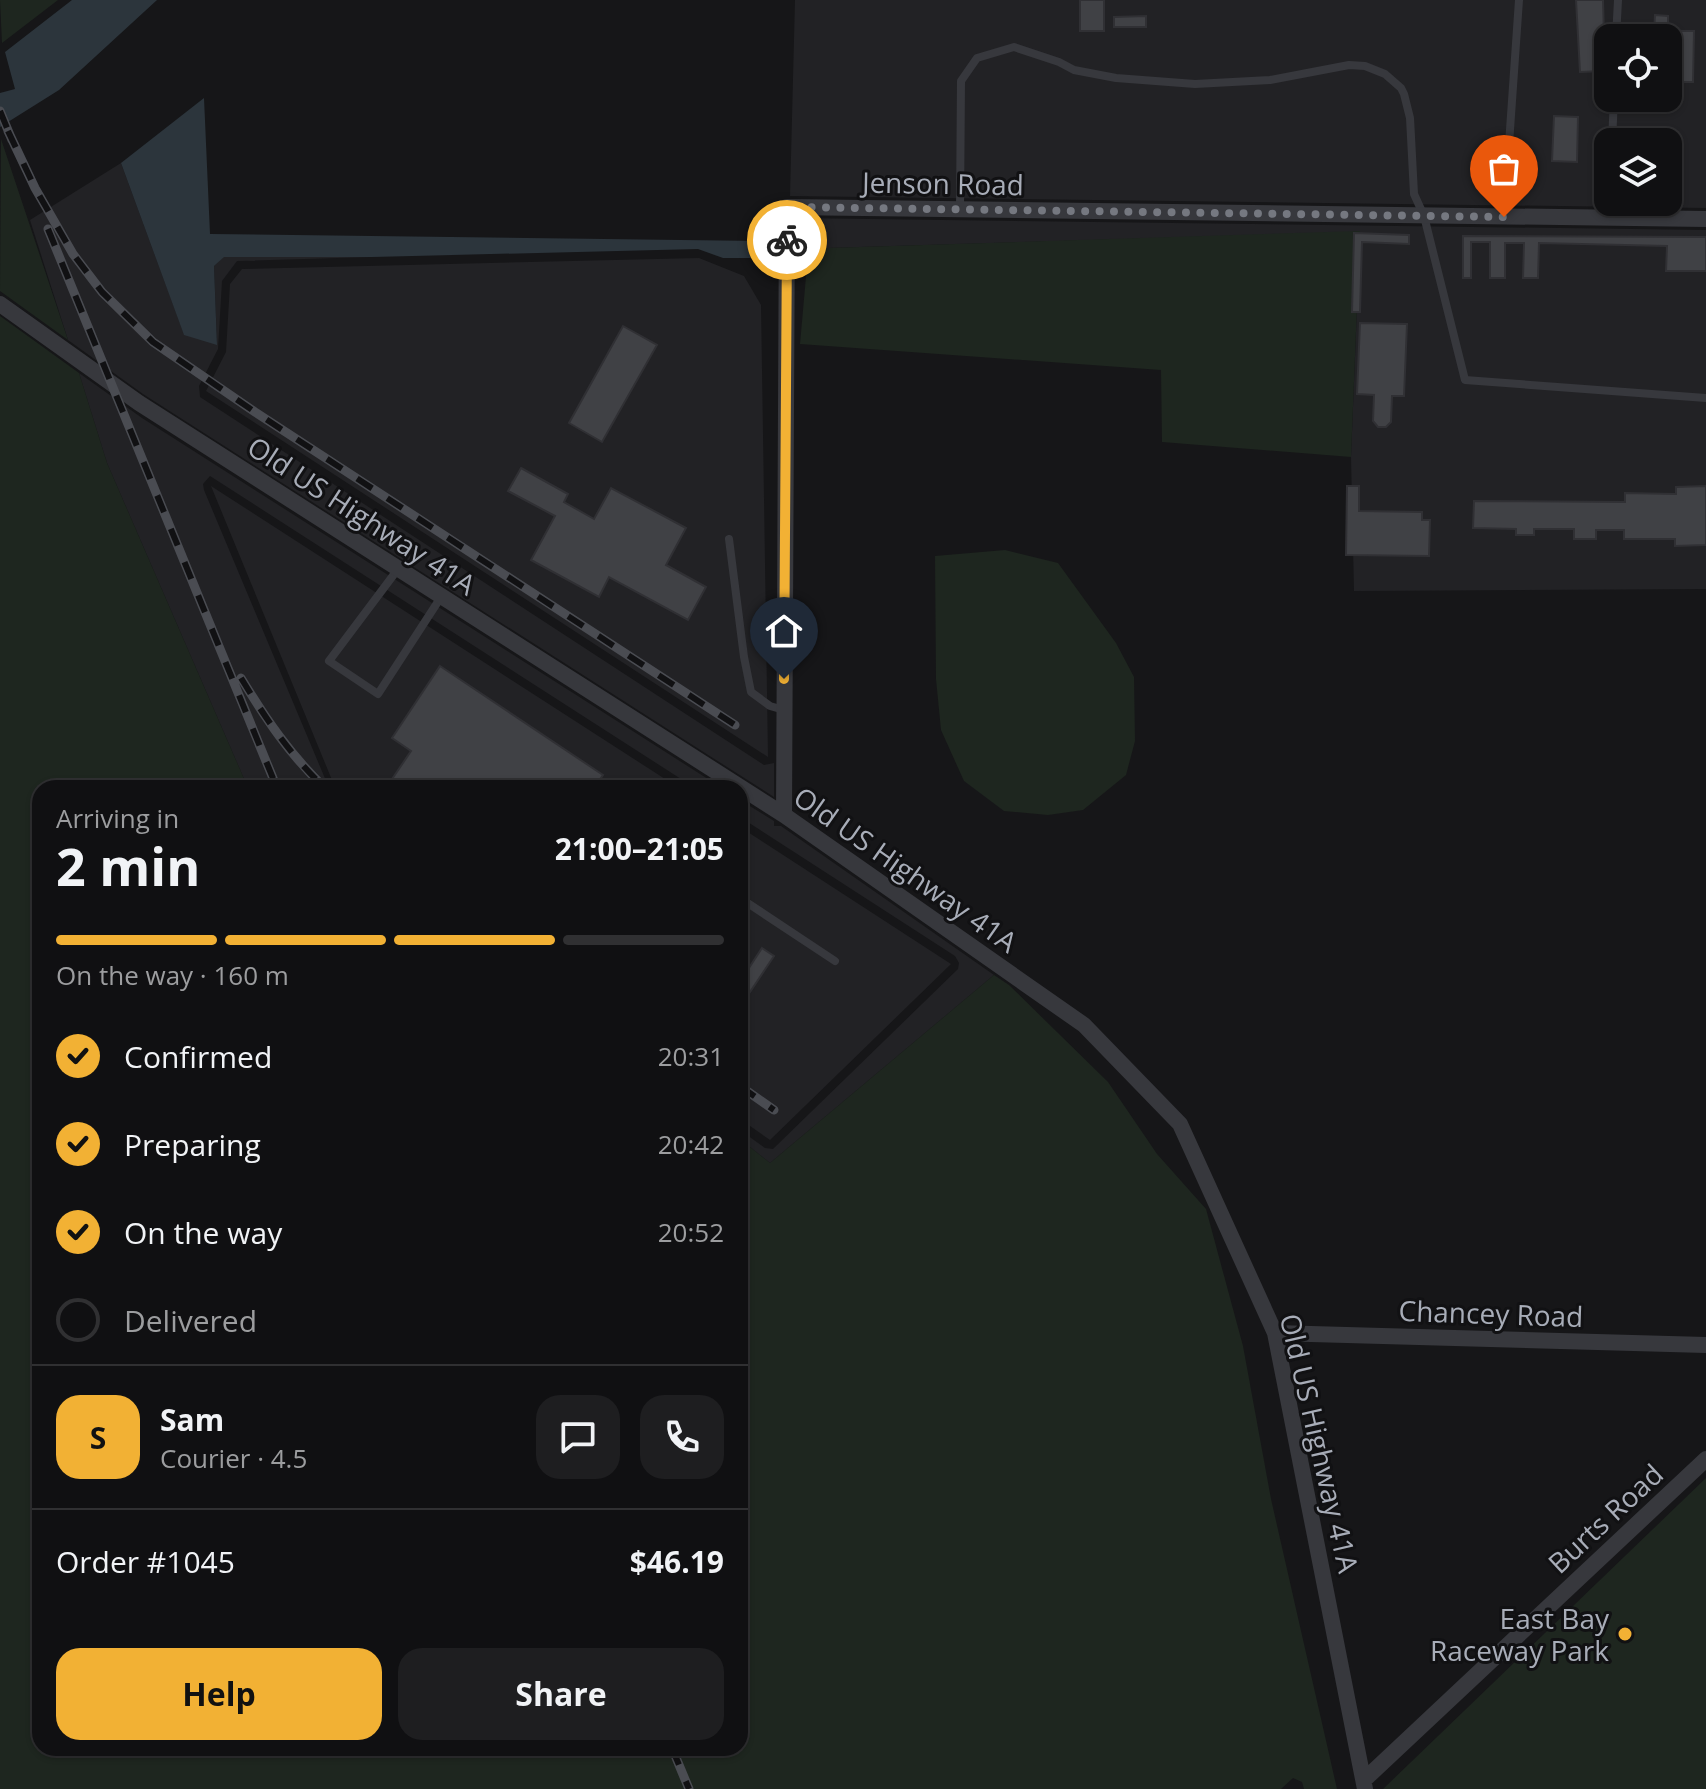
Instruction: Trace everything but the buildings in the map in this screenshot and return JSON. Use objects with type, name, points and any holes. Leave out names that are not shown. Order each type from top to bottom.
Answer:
[{"type":"street","name":"Jenson Road","points":[[784,815],[787,207],[1504,217],[1594,212]]},
{"type":"street","name":"Jenson Road","points":[[1680,216],[1706,219]]},
{"type":"street","name":"Old US Highway 41A","points":[[0,304],[139,403],[718,780]]},
{"type":"street","name":"Old US Highway 41A","points":[[748,796],[784,815],[1084,1025],[1180,1124],[1275,1333],[1365,1784]]},
{"type":"street","name":"Chancey Road","points":[[1275,1333],[1706,1345]]},
{"type":"street","name":"Burts Road","points":[[1365,1784],[1706,1459]]},
{"type":"lane","points":[[1504,217],[1519,0]]},
{"type":"lane","points":[[1617,24],[1618,0]]},
{"type":"lane","points":[[960,209],[961,81],[977,58],[1014,47],[1074,70],[1116,78],[1195,84],[1270,80],[1349,65],[1365,66],[1385,74],[1404,94],[1410,118],[1414,194],[1424,216],[1465,380],[1706,398]]},
{"type":"lane","points":[[729,539],[751,692],[770,706],[784,710]]},
{"type":"lane","points":[[398,569],[329,661],[378,694],[441,597]]},
{"type":"lane","points":[[748,903],[835,961]]},
{"type":"shaded area","points":[[0,0],[58,0],[2,43]]},
{"type":"shaded area","points":[[72,0],[157,0],[59,90],[0,127],[0,93],[15,89],[5,52]]},
{"type":"shaded area","points":[[795,0],[1706,0],[1706,208],[1682,208],[1682,128],[1594,128],[1594,207],[790,196]]},
{"type":"shaded area","points":[[204,98],[210,234],[759,241],[764,258],[723,258],[698,249],[372,257],[224,257],[214,266],[217,345],[184,335],[121,163]]},
{"type":"shaded area","points":[[1,139],[68,340],[0,291]]},
{"type":"shaded area","points":[[121,163],[184,334],[217,344],[214,266],[224,256],[372,257],[237,261],[222,281],[218,349],[199,386],[200,397],[764,765],[774,763],[774,797],[143,394],[68,340],[30,220]]},
{"type":"shaded area","points":[[796,218],[1706,230],[1706,589],[1354,591],[1351,457],[1360,232],[796,249]]},
{"type":"shaded area","points":[[1360,231],[1351,457],[1162,442],[1161,370],[800,344],[808,254],[796,249]]},
{"type":"shaded area","points":[[699,258],[744,276],[761,305],[768,757],[206,391],[226,352],[230,284],[242,269]]},
{"type":"shaded area","points":[[0,316],[79,373],[107,463],[245,780],[32,780],[32,1756],[748,1756],[748,1145],[770,1163],[994,975],[1009,985],[1108,1082],[1157,1154],[1206,1209],[1243,1346],[1271,1499],[1337,1789],[1304,1789],[1302,1782],[1293,1778],[1281,1789],[0,1789]]},
{"type":"shaded area","points":[[79,373],[142,418],[709,780],[683,780],[210,476],[203,484],[204,490],[326,780],[245,780],[107,463]]},
{"type":"shaded area","points":[[211,486],[667,780],[332,780]]},
{"type":"shaded area","points":[[1005,550],[1058,563],[1116,643],[1134,677],[1135,741],[1126,775],[1083,810],[1048,815],[1004,811],[964,781],[941,730],[936,679],[935,556]]},
{"type":"shaded area","points":[[748,805],[774,821],[774,826],[781,826],[994,975],[770,1163],[748,1145],[748,1136],[765,1148],[773,1149],[958,969],[955,956],[748,822]]},
{"type":"shaded area","points":[[748,832],[951,964],[770,1140],[748,1125]]},
{"type":"shaded area","name":"East Bay Raceway Park","points":[[1706,1478],[1706,1789],[1383,1789]]},
{"type":"railway","points":[[0,111],[12,140]]},
{"type":"railway","points":[[8,131],[35,188],[73,254],[102,292],[153,342],[255,412],[735,725]]},
{"type":"railway","points":[[48,229],[274,780]]},
{"type":"railway","points":[[241,678],[279,736],[317,780]]},
{"type":"railway","points":[[748,1092],[774,1110]]},
{"type":"railway","points":[[675,1756],[689,1789]]},
{"type":"way so far","points":[[787,240],[787,207],[1504,217]]},
{"type":"place","name":"East Bay Raceway Park","points":[[1625,1634]]},
{"type":"route","points":[[784,679],[787,240]]}]
